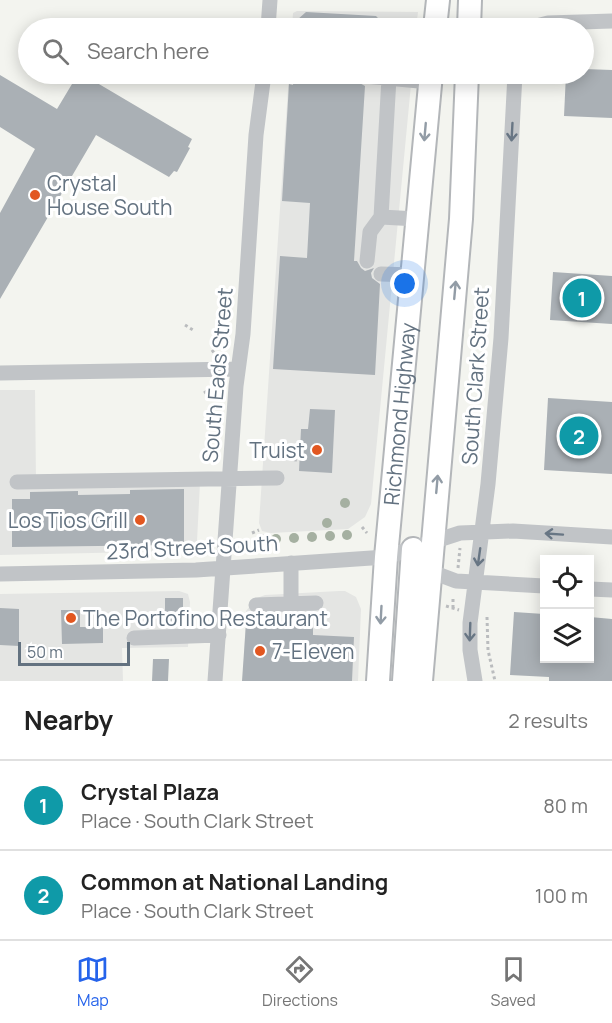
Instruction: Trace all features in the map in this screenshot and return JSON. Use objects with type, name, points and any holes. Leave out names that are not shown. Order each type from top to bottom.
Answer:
[{"type":"highway","points":[[436,18],[438,0]]},
{"type":"highway","points":[[469,18],[470,0]]},
{"type":"highway","name":"Richmond Highway","points":[[378,681],[386,557],[429,84]]},
{"type":"highway","name":"Richmond Highway","points":[[422,681],[422,557],[461,219],[467,84]]},
{"type":"highway","points":[[404,681],[422,557]]},
{"type":"street","points":[[269,18],[270,0]]},
{"type":"street","points":[[594,22],[612,21]]},
{"type":"street","name":"South Eads Street","points":[[216,681],[256,135],[263,84]]},
{"type":"street","points":[[368,261],[370,232],[381,217],[389,84]]},
{"type":"street","name":"South Clark Street","points":[[474,681],[469,637],[489,480],[501,338],[514,84]]},
{"type":"street","points":[[381,217],[417,219]]},
{"type":"street","points":[[381,274],[413,275]]},
{"type":"street","points":[[0,373],[238,369]]},
{"type":"street","points":[[17,482],[277,478]]},
{"type":"street","points":[[422,557],[460,533],[513,531],[612,537]]},
{"type":"street","name":"23rd Street South","points":[[0,574],[224,568],[386,557],[422,557],[456,581],[540,586]]},
{"type":"street","points":[[291,563],[291,604]]},
{"type":"street","points":[[594,589],[612,590]]},
{"type":"street","points":[[256,605],[316,603]]},
{"type":"street","points":[[134,638],[219,635]]},
{"type":"path","points":[[185,325],[193,330]]},
{"type":"path","points":[[276,458],[297,460]]},
{"type":"path","points":[[362,527],[366,533]]},
{"type":"path","points":[[252,532],[259,530]]},
{"type":"path","points":[[261,541],[262,534]]},
{"type":"path","points":[[458,570],[460,546]]},
{"type":"path","points":[[453,598],[453,608]]},
{"type":"path","points":[[446,606],[459,610]]},
{"type":"path","points":[[487,610],[489,650],[495,681]]},
{"type":"shaded area","points":[[297,11],[418,12],[417,18],[293,18],[293,13]]},
{"type":"shaded area","points":[[288,84],[411,84],[371,504],[365,517],[348,529],[271,533],[262,531],[259,523]]},
{"type":"shaded area","points":[[0,390],[35,390],[36,482],[200,483],[197,541],[184,551],[0,555]]},
{"type":"shaded area","points":[[179,591],[188,594],[190,602],[188,647],[122,648],[123,681],[0,681],[0,594]]},
{"type":"shaded area","points":[[345,591],[356,597],[361,609],[358,681],[243,681],[246,611],[257,598],[265,595]]},
{"type":"building","points":[[306,12],[376,16],[378,18],[299,18]]},
{"type":"building","points":[[594,69],[612,70],[612,118],[564,116],[566,84],[594,84]]},
{"type":"building","name":"Crystal House South","points":[[0,75],[57,109],[72,84],[99,84],[192,139],[188,147],[190,148],[177,172],[174,171],[169,177],[96,135],[0,299],[0,213],[35,149],[0,127]]},
{"type":"building","points":[[289,84],[361,84],[365,86],[354,261],[357,261],[365,271],[374,268],[371,273],[372,278],[380,284],[375,375],[273,369],[280,256],[307,258],[310,203],[282,201]]},
{"type":"building","points":[[553,272],[612,276],[612,324],[550,320]]},
{"type":"building","points":[[548,398],[612,402],[612,474],[544,470]]},
{"type":"building","name":"Truist","points":[[310,409],[335,410],[332,473],[299,471],[301,429],[308,429]]},
{"type":"building","points":[[184,489],[184,545],[12,547],[12,499],[30,499],[30,492],[78,491],[78,495],[130,494],[130,490]]},
{"type":"building","points":[[165,598],[183,598],[183,627],[158,627],[157,612],[165,612]]},
{"type":"building","points":[[0,608],[19,609],[19,646],[0,645]]},
{"type":"building","name":"The Portofino Restaurant","points":[[61,610],[80,610],[80,627],[103,627],[103,643],[62,644]]},
{"type":"building","points":[[514,612],[540,614],[540,663],[594,663],[594,617],[612,619],[612,681],[549,681],[549,677],[510,675]]},
{"type":"building","points":[[246,623],[313,623],[313,635],[354,637],[352,681],[242,681]]},
{"type":"building","points":[[153,659],[169,659],[168,681],[152,681]]},
{"type":"place","name":"Crystal House South","points":[[35,195]]},
{"type":"place","name":"Crystal Plaza","points":[[582,298]]},
{"type":"place","name":"Common at National Landing","points":[[579,436]]},
{"type":"place","name":"Truist","points":[[317,450]]},
{"type":"place","name":"Los Tios Grill","points":[[140,520]]},
{"type":"place","name":"The Portofino Restaurant","points":[[71,618]]},
{"type":"place","name":"7-Eleven","points":[[260,651]]}]
